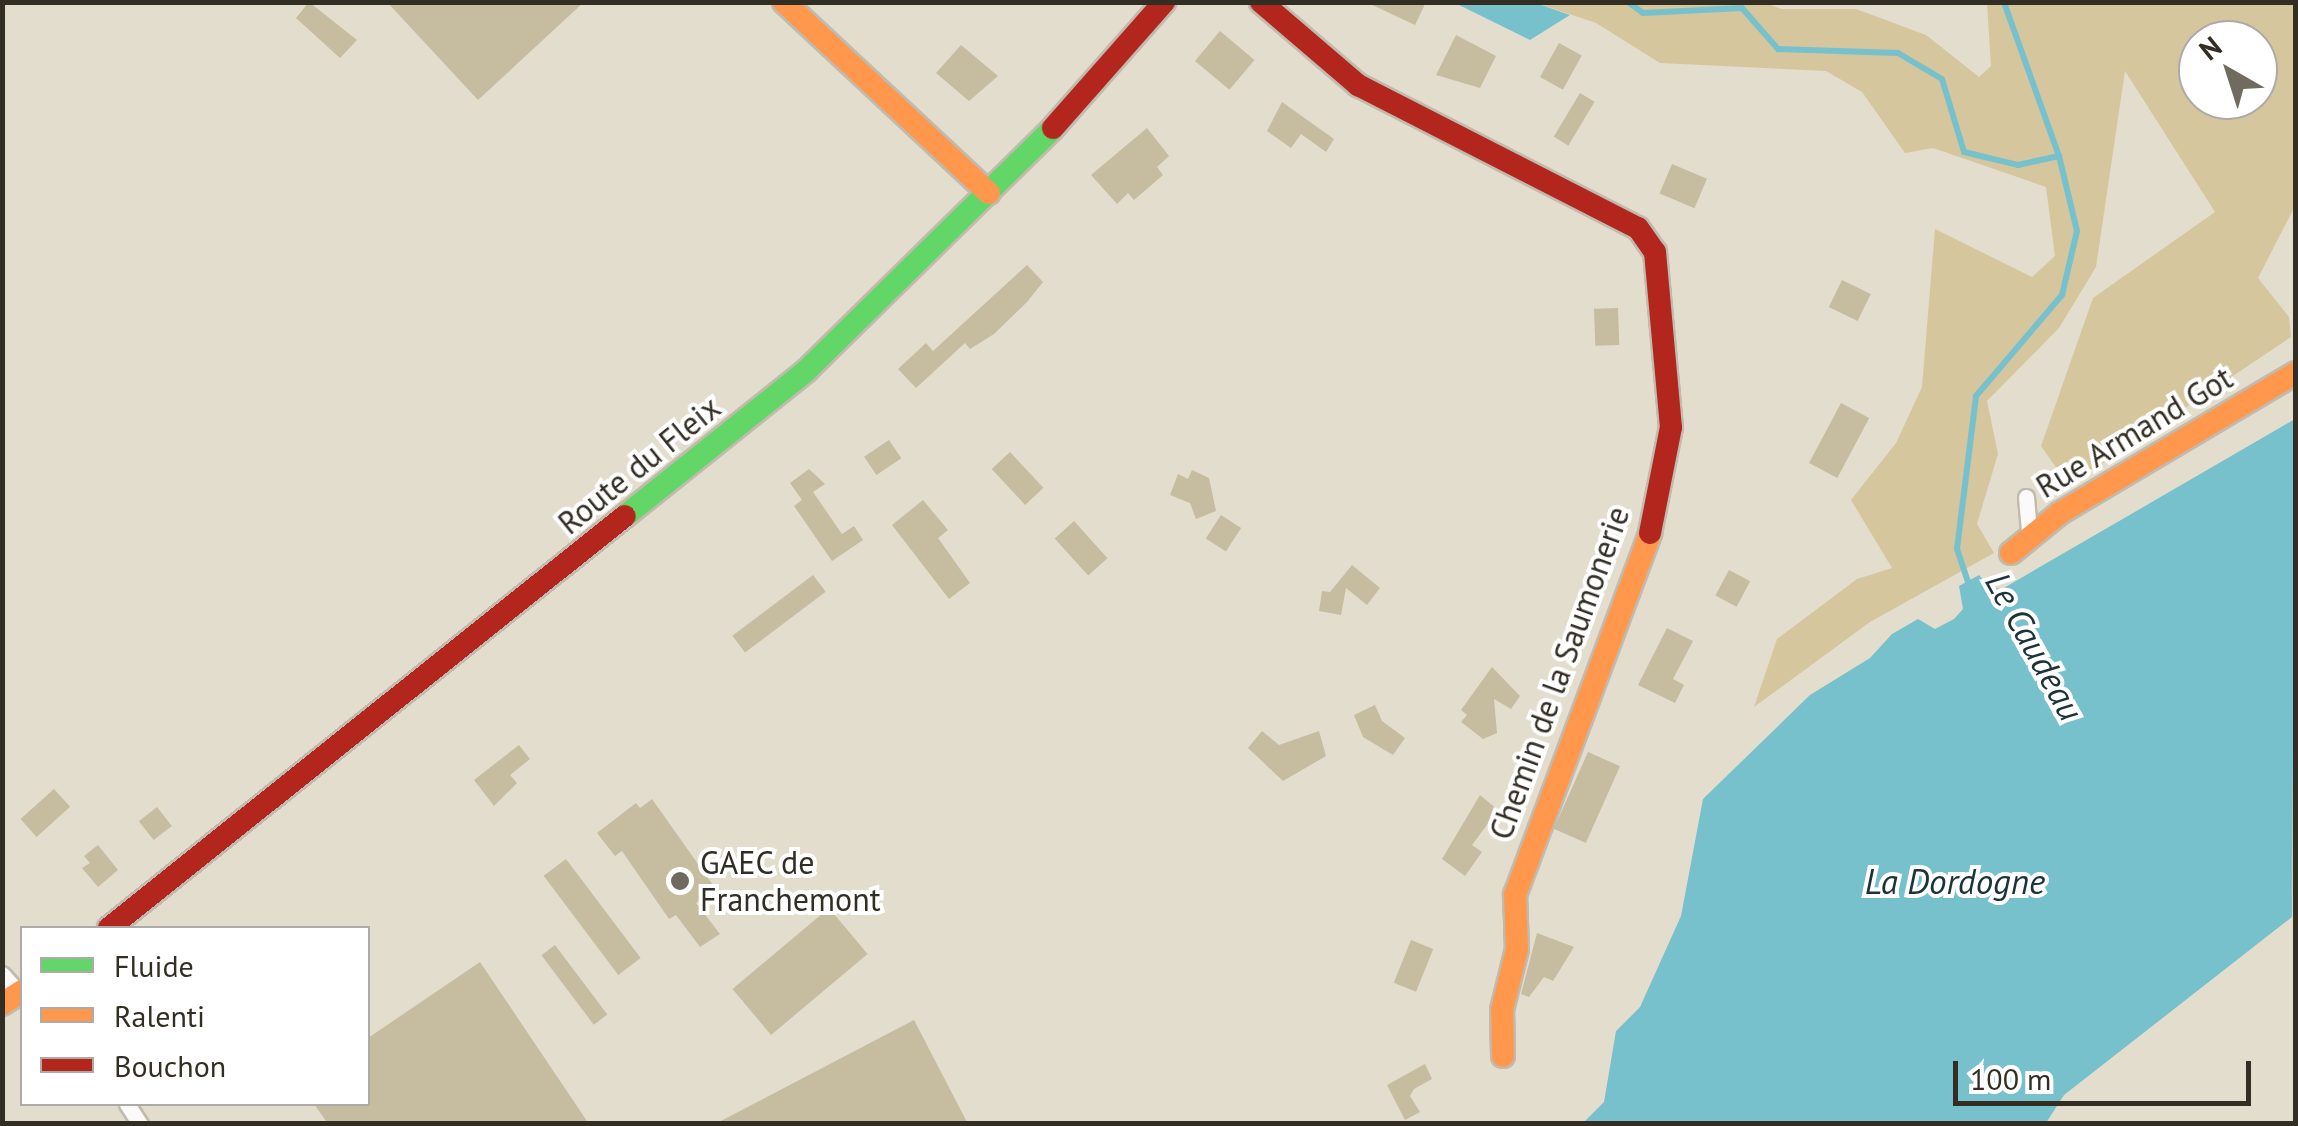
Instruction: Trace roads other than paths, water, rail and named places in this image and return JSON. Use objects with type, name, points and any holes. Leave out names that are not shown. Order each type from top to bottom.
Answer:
[{"type":"street","points":[[784,2],[989,193]]},
{"type":"street","name":"Route du Fleix","points":[[112,926],[806,371],[989,193],[1164,2]]},
{"type":"street","name":"Chemin de la Saumonerie","points":[[1261,2],[1358,86],[1638,228],[1655,252],[1671,428],[1648,536],[1516,896],[1517,949],[1502,1010],[1503,1056]]},
{"type":"street","name":"Rue Armand Got","points":[[2011,553],[2029,534],[2296,373]]},
{"type":"street","points":[[2026,497],[2029,534]]},
{"type":"street","points":[[2,974],[15,996]]},
{"type":"water","points":[[1455,3],[1536,3],[1570,15],[1530,40]]},
{"type":"water","name":"La Dordogne","points":[[2295,419],[2292,917],[2064,1095],[2046,1123],[1583,1123],[1604,1102],[1616,1031],[1640,1007],[1681,916],[1703,799],[1810,695],[1870,658],[1892,634],[1918,619],[1935,629],[1954,619],[1963,609],[1959,586],[1979,575],[1990,587],[2002,589]]},
{"type":"waterway","points":[[1628,2],[1643,13],[1742,8],[1778,49],[1898,53],[1942,79],[1964,152],[2018,165],[2059,156]]},
{"type":"waterway","name":"Le Caudeau","points":[[1970,588],[1957,549],[1976,396],[2062,295],[2077,231],[2059,156],[2004,2]]},
{"type":"place","name":"GAEC de Franchemont","points":[[680,881]]}]
